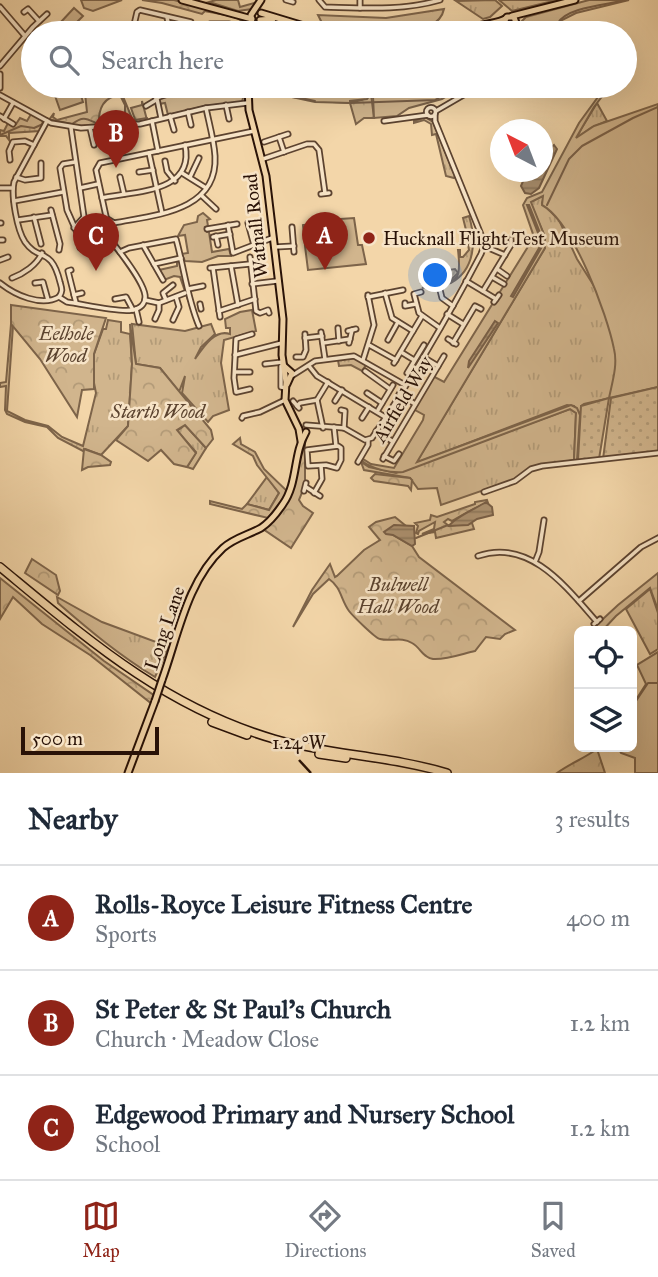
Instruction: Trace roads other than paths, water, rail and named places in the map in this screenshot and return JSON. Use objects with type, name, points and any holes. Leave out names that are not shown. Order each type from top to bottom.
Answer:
[{"type":"highway","points":[[0,567],[127,668],[168,695],[210,716],[286,742],[407,763],[447,773]]},
{"type":"highway","points":[[0,573],[116,667],[153,692],[195,714],[244,735],[283,747],[429,773]]},
{"type":"main road","points":[[182,0],[283,21]]},
{"type":"main road","points":[[255,21],[261,0]]},
{"type":"main road","points":[[514,21],[528,13],[575,0]]},
{"type":"main road","name":"Watnall Road","points":[[247,98],[263,159],[276,281],[283,319],[285,400]]},
{"type":"main road","points":[[285,400],[295,420],[305,429]]},
{"type":"main road","name":"Long Lane","points":[[128,773],[197,580],[226,546],[265,524],[281,506],[290,492],[305,429]]},
{"type":"street","points":[[286,0],[293,2]]},
{"type":"street","points":[[319,0],[324,6],[360,8],[406,6],[440,0]]},
{"type":"street","points":[[338,0],[340,7]]},
{"type":"street","points":[[360,0],[360,8]]},
{"type":"street","points":[[0,6],[21,31]]},
{"type":"street","points":[[24,12],[28,9],[39,21],[47,14]]},
{"type":"street","points":[[135,21],[138,11],[186,21]]},
{"type":"street","points":[[167,17],[168,21]]},
{"type":"street","points":[[0,66],[21,41]]},
{"type":"street","points":[[0,74],[0,88]]},
{"type":"street","points":[[0,95],[47,121],[71,128],[127,125],[206,108],[247,103]]},
{"type":"street","points":[[384,121],[431,112],[457,98]]},
{"type":"street","points":[[148,105],[157,99],[161,118]]},
{"type":"street","points":[[12,124],[2,117],[13,103]]},
{"type":"street","points":[[226,105],[229,118]]},
{"type":"street","points":[[75,162],[63,164],[60,168],[67,210],[82,249],[114,223],[186,207],[201,195],[215,167],[213,139],[206,108]]},
{"type":"street","points":[[188,112],[191,125]]},
{"type":"street","points":[[360,460],[368,440],[396,402],[454,306],[484,246],[475,217],[431,112]]},
{"type":"street","points":[[170,116],[174,130]]},
{"type":"street","points":[[47,121],[12,188],[25,242],[56,265],[62,290],[59,298]]},
{"type":"street","points":[[152,121],[158,151]]},
{"type":"street","points":[[127,125],[130,138]]},
{"type":"street","points":[[109,126],[116,159]]},
{"type":"street","points":[[71,128],[84,218],[74,228]]},
{"type":"street","points":[[90,128],[94,145]]},
{"type":"street","points":[[145,300],[144,292],[104,229],[106,218],[96,170],[100,163],[254,131]]},
{"type":"street","points":[[268,143],[288,134]]},
{"type":"street","points":[[279,137],[284,152]]},
{"type":"street","points":[[10,160],[9,151],[13,142],[25,141],[34,145]]},
{"type":"street","points":[[263,159],[309,144],[317,147],[325,193]]},
{"type":"street","points":[[102,198],[175,181],[182,173],[187,160],[185,145]]},
{"type":"street","points":[[149,153],[162,213]]},
{"type":"street","points":[[190,177],[199,158]]},
{"type":"street","points":[[165,161],[167,171],[175,181]]},
{"type":"street","points":[[16,177],[25,180],[41,178],[41,163]]},
{"type":"street","points":[[139,172],[153,170]]},
{"type":"street","points":[[182,173],[206,188]]},
{"type":"street","points":[[120,176],[124,194]]},
{"type":"street","points":[[80,188],[99,184]]},
{"type":"street","points":[[0,188],[12,188]]},
{"type":"street","points":[[14,201],[64,192]]},
{"type":"street","points":[[201,195],[216,209]]},
{"type":"street","points":[[18,220],[52,213],[59,250]]},
{"type":"street","points":[[34,216],[42,242]]},
{"type":"street","points":[[106,218],[114,223]]},
{"type":"street","points":[[248,223],[254,245]]},
{"type":"street","points":[[207,229],[237,224]]},
{"type":"street","points":[[228,225],[233,253],[272,238]]},
{"type":"street","points":[[273,247],[294,249],[292,227]]},
{"type":"street","points":[[217,244],[215,236],[230,234]]},
{"type":"street","points":[[79,237],[84,241],[91,240]]},
{"type":"street","points":[[120,252],[175,238],[199,326]]},
{"type":"street","points":[[483,291],[505,255],[511,239]]},
{"type":"street","points":[[143,245],[163,280]]},
{"type":"street","points":[[484,246],[505,255]]},
{"type":"street","points":[[12,278],[27,271],[42,253]]},
{"type":"street","points":[[0,260],[8,257]]},
{"type":"street","points":[[249,257],[256,311],[269,311]]},
{"type":"street","points":[[154,264],[181,258]]},
{"type":"street","points":[[220,317],[211,268],[250,264]]},
{"type":"street","points":[[231,266],[238,305]]},
{"type":"street","points":[[496,269],[507,276]]},
{"type":"street","points":[[71,270],[68,271],[76,303]]},
{"type":"street","points":[[492,276],[504,284]]},
{"type":"street","points":[[252,284],[276,281]]},
{"type":"street","points":[[0,283],[24,297],[48,300],[59,298],[98,307],[135,310],[145,300]]},
{"type":"street","points":[[35,283],[44,284],[48,300]]},
{"type":"street","points":[[465,284],[496,299]]},
{"type":"street","points":[[188,289],[203,286]]},
{"type":"street","points":[[439,286],[442,298],[454,306]]},
{"type":"street","points":[[166,300],[163,293],[172,287]]},
{"type":"street","points":[[363,360],[374,325],[368,296],[403,290]]},
{"type":"street","points":[[74,295],[82,292]]},
{"type":"street","points":[[421,292],[414,294],[422,316],[440,328]]},
{"type":"street","points":[[145,300],[159,303],[185,293]]},
{"type":"street","points":[[386,293],[390,316],[413,331]]},
{"type":"street","points":[[115,299],[126,297],[139,322]]},
{"type":"street","points":[[174,320],[179,307],[176,297]]},
{"type":"street","points":[[437,302],[442,298]]},
{"type":"street","points":[[219,311],[255,299]]},
{"type":"street","points":[[157,318],[159,303]]},
{"type":"street","points":[[405,306],[416,304]]},
{"type":"street","points":[[448,340],[455,343],[473,305],[481,309]]},
{"type":"street","points":[[97,313],[98,307]]},
{"type":"street","points":[[192,308],[201,307]]},
{"type":"street","points":[[447,314],[464,325]]},
{"type":"street","points":[[369,345],[395,361],[422,316]]},
{"type":"street","points":[[383,332],[389,338],[398,323]]},
{"type":"street","points":[[323,343],[349,341],[352,330]]},
{"type":"street","points":[[336,331],[339,341]]},
{"type":"street","points":[[250,389],[236,392],[234,372],[236,339],[252,334]]},
{"type":"street","points":[[296,357],[305,355],[305,336],[321,334],[325,359]]},
{"type":"street","points":[[235,355],[282,343]]},
{"type":"street","points":[[407,373],[424,345]]},
{"type":"street","points":[[401,352],[415,360]]},
{"type":"street","name":"Airfield Way","points":[[399,454],[394,461],[383,458],[442,355],[449,359]]},
{"type":"street","points":[[265,364],[286,371],[298,371],[315,361],[354,356],[405,385]]},
{"type":"street","points":[[423,357],[438,366]]},
{"type":"street","points":[[309,366],[317,376],[385,416]]},
{"type":"street","name":"Watnall Road","points":[[286,371],[281,387],[286,387]]},
{"type":"street","points":[[365,371],[392,387],[378,410]]},
{"type":"street","points":[[234,372],[250,372]]},
{"type":"street","points":[[323,428],[317,401],[328,382]]},
{"type":"street","points":[[334,402],[342,390]]},
{"type":"street","points":[[371,394],[382,403]]},
{"type":"street","points":[[399,394],[415,404]]},
{"type":"street","points":[[386,396],[396,402]]},
{"type":"street","points":[[242,418],[285,400]]},
{"type":"street","points":[[296,405],[317,401]]},
{"type":"street","points":[[363,418],[369,407]]},
{"type":"street","points":[[344,428],[345,412]]},
{"type":"street","points":[[334,427],[336,446]]},
{"type":"street","points":[[305,429],[344,428],[368,440]]},
{"type":"street","points":[[376,431],[392,440]]},
{"type":"street","points":[[336,446],[341,448],[342,457],[337,468],[321,466],[308,466],[306,452],[336,446]]},
{"type":"street","points":[[484,492],[515,481],[528,471],[542,466],[658,453]]},
{"type":"street","points":[[314,493],[322,479],[321,466]]},
{"type":"street","points":[[305,487],[320,496]]},
{"type":"street","points":[[534,562],[539,552],[544,520]]},
{"type":"street","points":[[579,601],[640,547],[658,538]]},
{"type":"street","points":[[478,556],[489,553],[508,554],[534,562],[554,574],[597,622]]},
{"type":"waterway","points":[[560,21],[570,13],[588,7],[626,0]]},
{"type":"waterway","points":[[301,98],[315,101]]},
{"type":"waterway","points":[[351,103],[439,98]]},
{"type":"waterway","points":[[547,205],[569,159],[582,146],[658,107]]},
{"type":"waterway","points":[[135,120],[147,118]]},
{"type":"waterway","points":[[52,120],[72,124],[85,119],[98,124]]},
{"type":"waterway","points":[[102,124],[134,121]]},
{"type":"waterway","points":[[0,135],[21,126],[34,128],[43,124]]},
{"type":"waterway","points":[[416,538],[448,525]]},
{"type":"waterway","points":[[637,700],[648,683],[658,683]]},
{"type":"place","name":"St Peter & St Paul's Church","points":[[116,168]]},
{"type":"place","name":"Hucknall Flight Test Museum","points":[[369,238]]},
{"type":"place","name":"Rolls-Royce Leisure Fitness Centre","points":[[325,270]]},
{"type":"place","name":"Edgewood Primary and Nursery School","points":[[96,271]]},
{"type":"park label","name":"Eelhole Wood","points":[[66,344]]},
{"type":"park label","name":"Starth Wood","points":[[158,411]]},
{"type":"park label","name":"Bulwell Hall Wood","points":[[398,595]]}]
